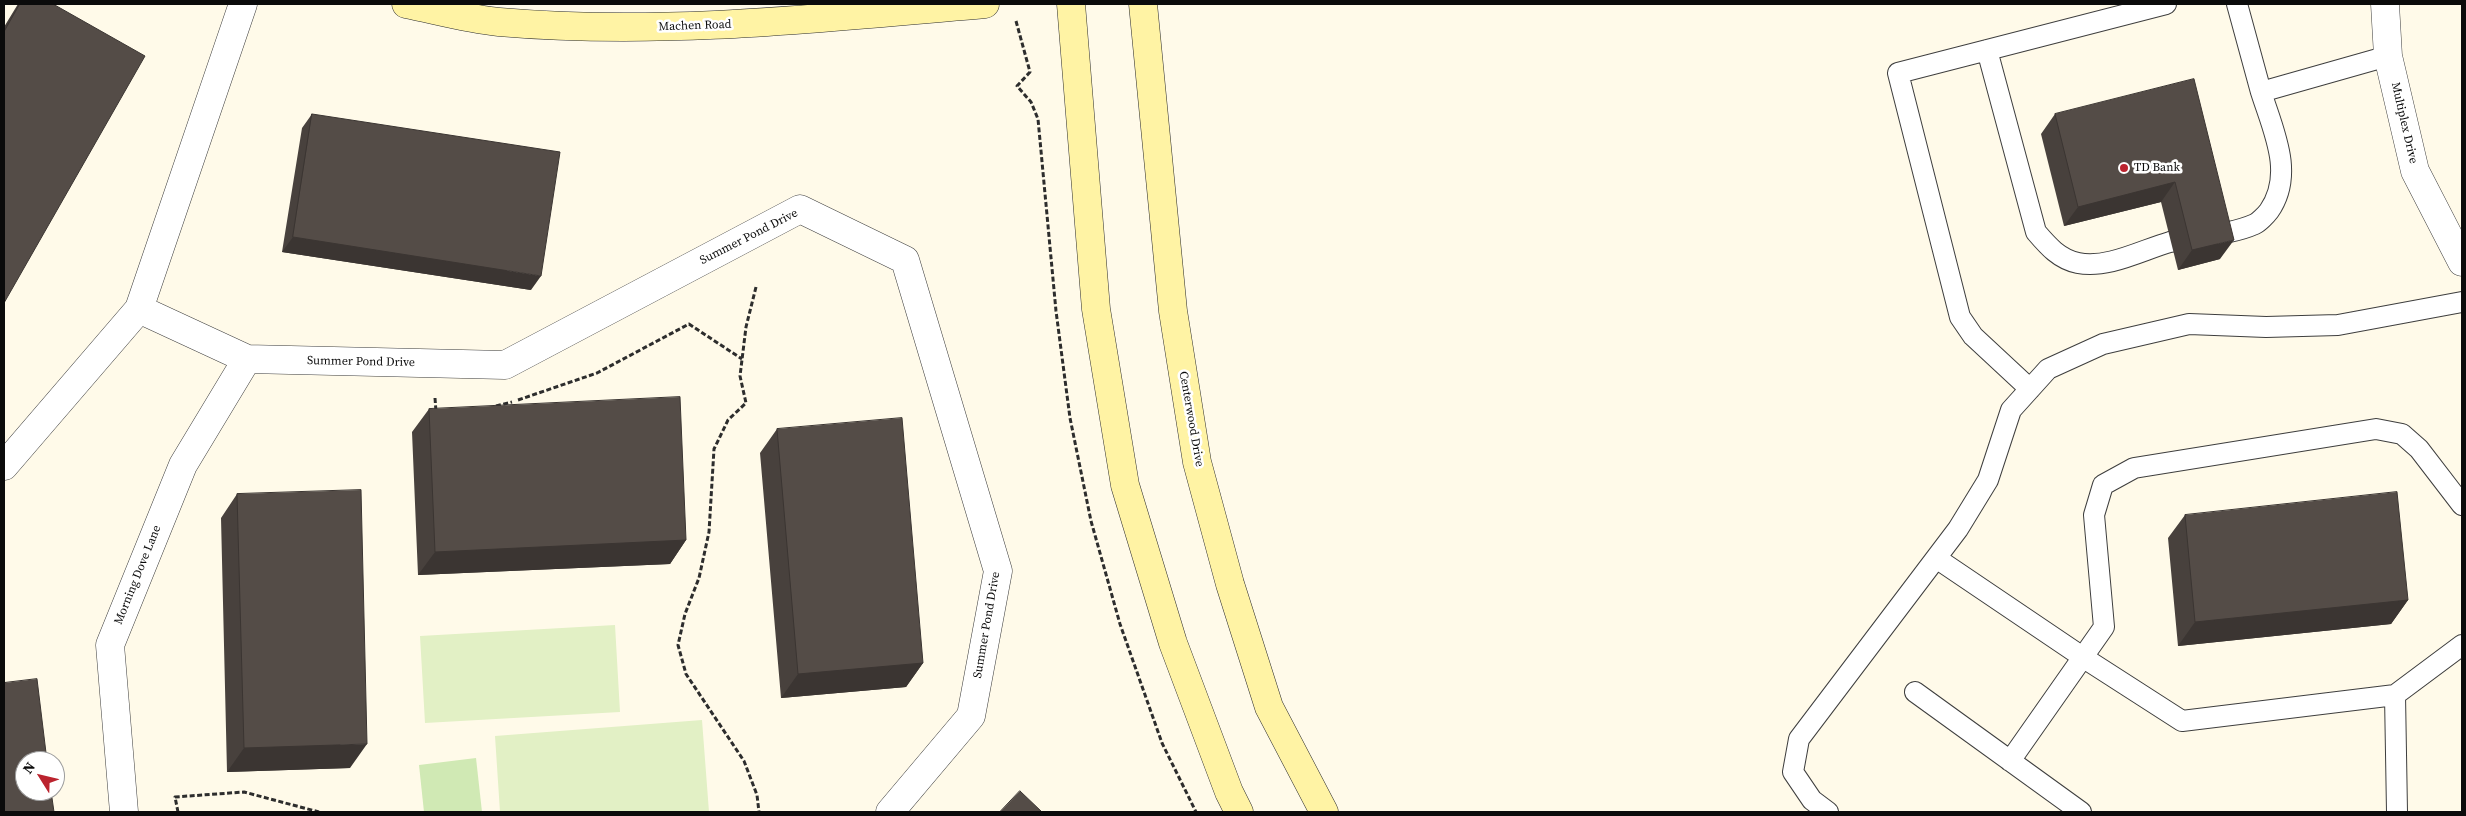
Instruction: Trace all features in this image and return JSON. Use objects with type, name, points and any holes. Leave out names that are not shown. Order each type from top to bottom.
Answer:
[{"type":"street","points":[[4,466],[139,309],[244,4]]},
{"type":"street","name":"Machen Road","points":[[406,4],[497,22],[636,28],[718,26],[985,4]]},
{"type":"street","points":[[1070,4],[1096,309],[1125,485],[1173,643],[1229,792],[1239,812]]},
{"type":"street","name":"Centerwood Drive","points":[[1144,4],[1173,311],[1197,462],[1230,584],[1269,707],[1324,812]]},
{"type":"street","name":"Multiplex Drive","points":[[2385,4],[2388,56],[2416,171],[2462,262]]},
{"type":"street","name":"Summer Pond Drive","points":[[139,309],[247,359],[505,365],[800,209],[905,260],[998,571],[971,716],[890,812]]},
{"type":"street","name":"Morning Dove Lane","points":[[124,812],[110,645],[184,465],[247,359]]},
{"type":"lane","points":[[2030,389],[1973,336],[1960,317],[1898,73],[2166,4]]},
{"type":"lane","points":[[1987,50],[2036,232],[2056,254],[2078,263],[2102,262],[2171,242],[2214,235],[2256,223],[2268,211],[2276,196],[2282,175],[2281,155],[2261,92],[2237,4]]},
{"type":"lane","points":[[2261,92],[2388,56]]},
{"type":"lane","points":[[1828,812],[1812,800],[1793,772],[1799,740],[1958,529],[1988,480],[2011,410],[2048,369],[2103,344],[2189,324],[2266,327],[2338,325],[2462,302]]},
{"type":"lane","points":[[2010,761],[2104,627],[2094,515],[2103,485],[2134,468],[2376,429],[2402,434],[2419,449],[2462,505]]},
{"type":"lane","points":[[1936,558],[2084,658],[2182,721],[2395,695],[2462,645]]},
{"type":"lane","points":[[1915,692],[2081,812]]},
{"type":"lane","points":[[2395,695],[2397,812]]},
{"type":"path","points":[[756,287],[746,327],[740,376],[746,403],[728,420],[714,449],[709,532],[699,578],[685,614],[678,645],[686,674],[744,761],[758,795],[759,812]]},
{"type":"path","points":[[487,408],[541,394],[597,373],[689,324],[742,358]]},
{"type":"path","points":[[434,363],[436,415],[444,414]]},
{"type":"path","points":[[178,812],[175,797],[244,792],[319,812]]},
{"type":"green space","points":[[615,625],[620,712],[425,723],[420,636]]},
{"type":"green space","points":[[702,720],[709,812],[500,812],[495,736]]},
{"type":"green space","points":[[476,758],[482,812],[424,812],[419,765]]},
{"type":"building","points":[[20,4],[53,4],[145,56],[4,303],[4,32]]},
{"type":"building","name":"TD Bank","points":[[2194,79],[2234,240],[2192,250],[2175,182],[2078,207],[2055,114]]},
{"type":"building","points":[[312,114],[560,152],[541,276],[293,237]]},
{"type":"building","points":[[680,397],[686,540],[435,552],[429,409]]},
{"type":"building","points":[[902,418],[923,663],[798,674],[777,429]]},
{"type":"building","points":[[361,490],[367,744],[244,748],[237,494]]},
{"type":"building","points":[[2397,492],[2408,600],[2195,622],[2185,515]]},
{"type":"building","points":[[37,679],[46,751],[15,751],[15,801],[52,801],[54,812],[4,812],[4,683]]},
{"type":"building","points":[[1020,791],[1042,812],[1000,812]]},
{"type":"place","name":"TD Bank","points":[[2124,168]]}]
